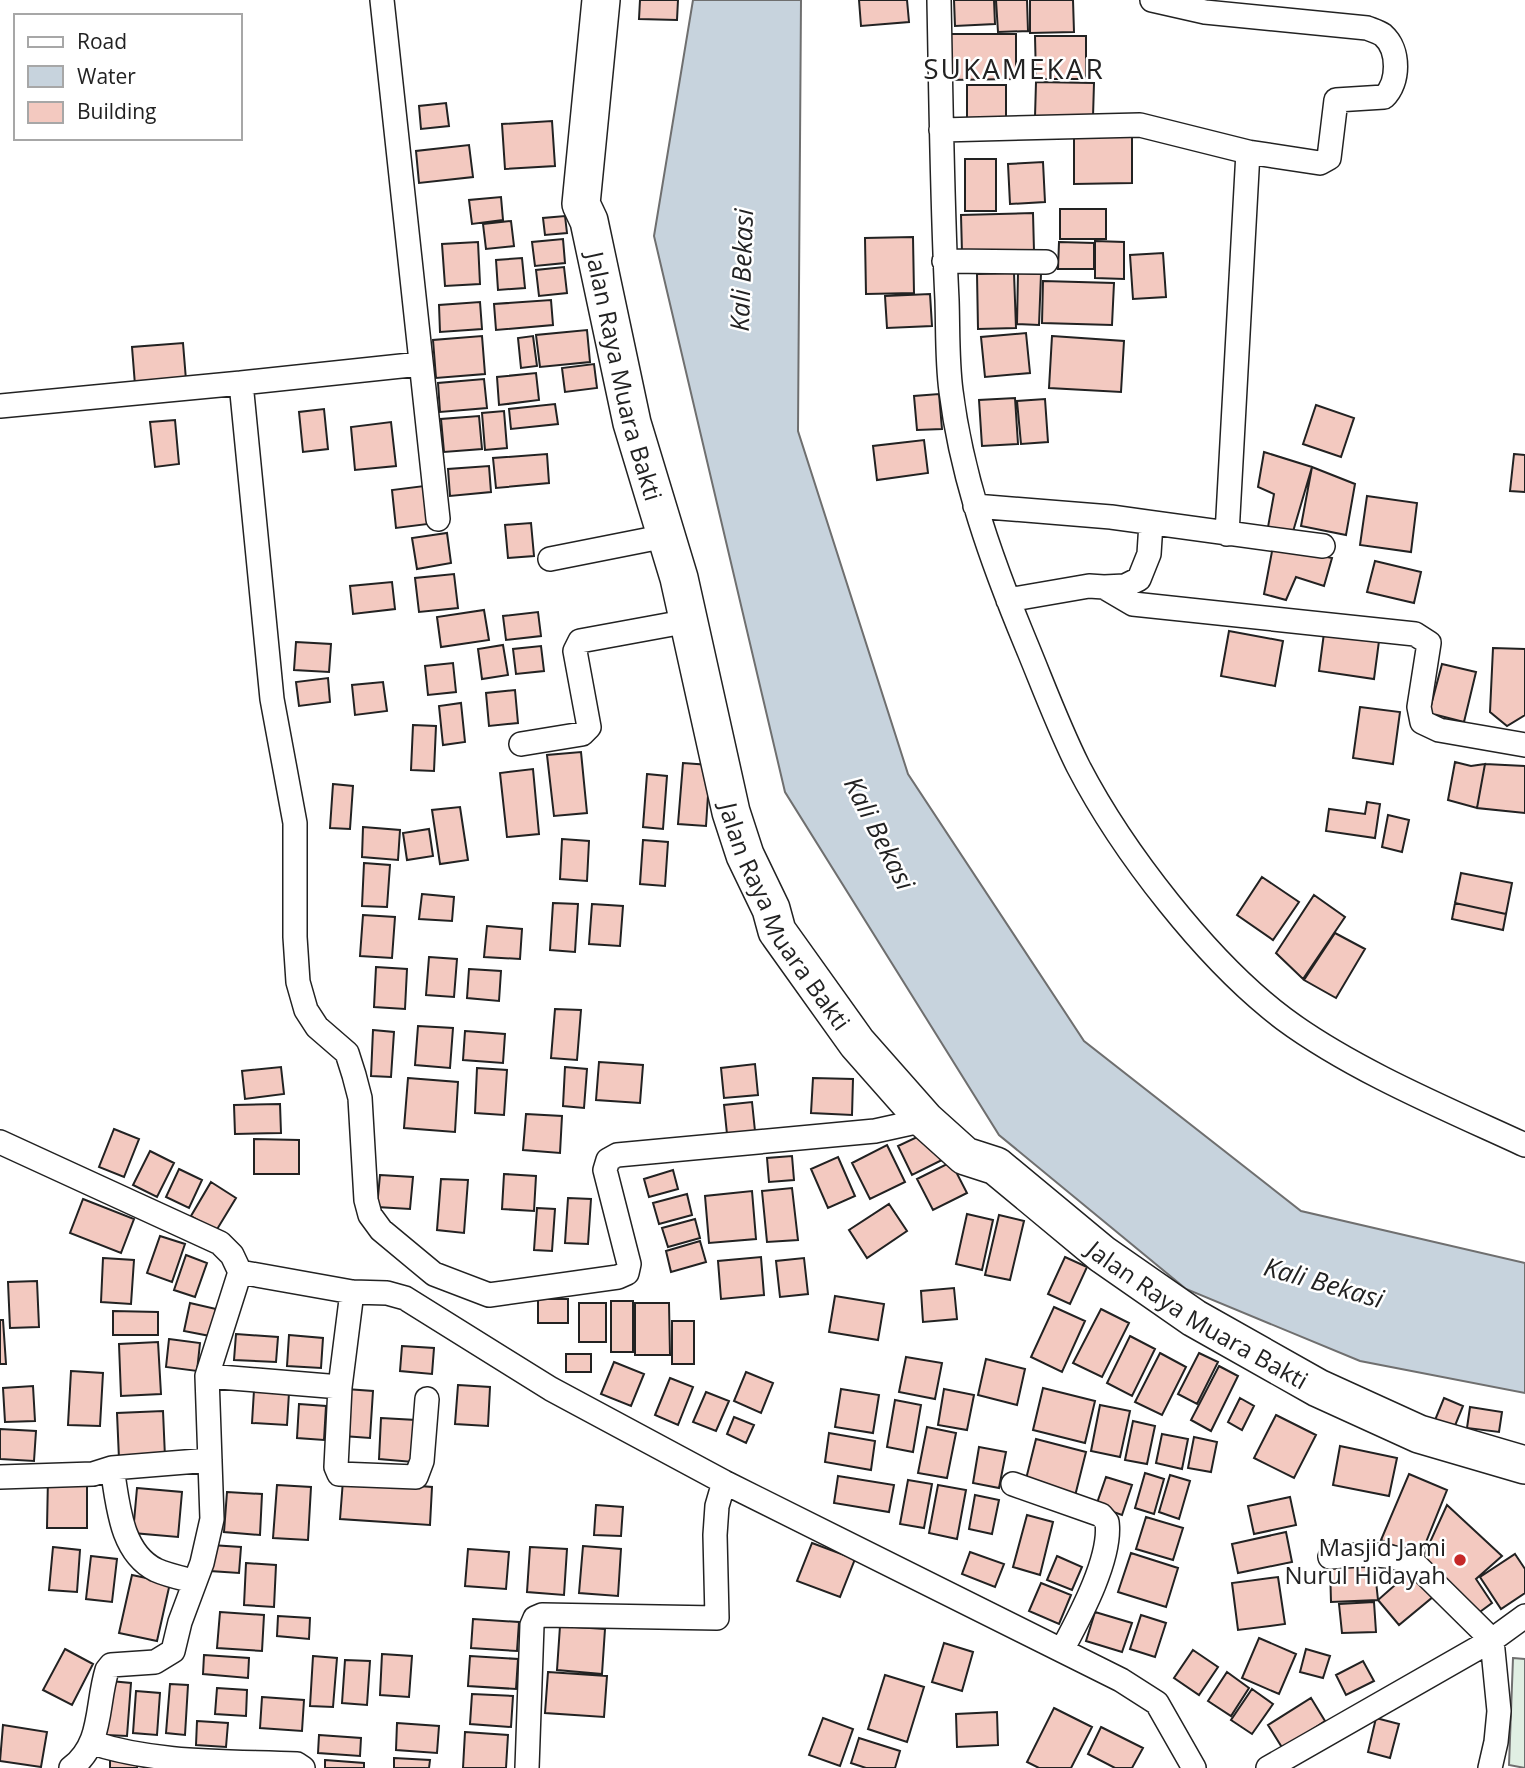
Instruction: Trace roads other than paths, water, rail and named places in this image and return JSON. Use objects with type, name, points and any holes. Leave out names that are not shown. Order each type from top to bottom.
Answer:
[{"type":"main road","name":"Jalan Raya Muara Bakti","points":[[601,0],[582,204],[589,221],[632,423],[689,621],[731,812],[745,855],[771,909],[777,930],[857,1043],[925,1120],[965,1156],[996,1166],[1102,1254],[1254,1354],[1392,1423],[1525,1465]]},
{"type":"street","points":[[382,0],[438,519]]},
{"type":"street","points":[[939,0],[944,261],[950,386],[957,438],[975,506],[1007,600],[1056,721],[1079,769],[1126,842],[1195,934],[1286,1020],[1434,1105],[1525,1145]]},
{"type":"street","points":[[941,130],[1140,125],[1248,152],[1324,162],[1329,158],[1336,100],[1384,97],[1393,88],[1396,69],[1393,50],[1383,35],[1367,28],[1205,12],[1152,0]]},
{"type":"street","points":[[1227,534],[1248,152]]},
{"type":"street","points":[[944,261],[1045,262]]},
{"type":"street","points":[[0,406],[420,365]]},
{"type":"street","points":[[241,383],[272,699],[295,823],[295,937],[298,982],[306,1010],[317,1027],[346,1053],[354,1075],[360,1098],[366,1200],[370,1215],[381,1230],[432,1276],[489,1295],[627,1273],[626,1247],[605,1170],[608,1160],[617,1155],[874,1131],[925,1120]]},
{"type":"street","points":[[975,506],[1151,523],[1323,546]]},
{"type":"street","points":[[1007,600],[1125,586],[1139,579],[1149,554],[1151,523]]},
{"type":"street","points":[[550,559],[666,536]]},
{"type":"street","points":[[1104,587],[1133,604],[1234,612],[1423,636],[1427,639],[1429,649],[1419,707],[1422,722],[1439,730],[1525,745]]},
{"type":"street","points":[[521,744],[582,734],[589,727],[575,651],[580,641],[689,621]]},
{"type":"street","points":[[0,1142],[220,1243],[232,1255],[240,1272],[207,1376],[212,1519],[202,1563],[193,1581],[173,1651],[155,1662],[111,1665],[107,1670],[93,1743],[87,1756],[71,1768]]},
{"type":"street","points":[[240,1272],[352,1293],[407,1296],[551,1389],[724,1482],[1068,1639],[1157,1703],[1194,1768]]},
{"type":"street","points":[[407,1296],[432,1276]]},
{"type":"street","points":[[352,1293],[340,1387],[336,1467],[342,1476],[416,1477],[422,1461],[427,1399]]},
{"type":"street","points":[[207,1376],[340,1387]]},
{"type":"street","points":[[0,1477],[93,1474],[112,1468],[210,1460]]},
{"type":"street","points":[[112,1468],[125,1531],[134,1552],[155,1569],[193,1581]]},
{"type":"street","points":[[527,1768],[532,1625],[535,1618],[542,1615],[717,1618],[715,1535],[717,1506],[724,1482]]},
{"type":"street","points":[[1013,1484],[1101,1514],[1107,1521],[1103,1556],[1068,1639]]},
{"type":"street","points":[[1330,1557],[1387,1554],[1402,1558],[1417,1566],[1492,1640],[1499,1711],[1490,1768]]},
{"type":"street","points":[[1268,1768],[1492,1640],[1525,1616]]},
{"type":"street","points":[[93,1743],[115,1750],[157,1756],[297,1764],[303,1768]]},
{"type":"water","name":"Kali Bekasi","points":[[693,0],[801,0],[798,431],[908,774],[1084,1041],[1301,1211],[1525,1263],[1525,1393],[1360,1361],[1186,1289],[999,1135],[785,792],[654,236]]},
{"type":"place","name":"Masjid Jami Nurul Hidayah","points":[[1460,1560]]},
{"type":"district","name":"SUKAMEKAR","points":[[1014,68]]}]
